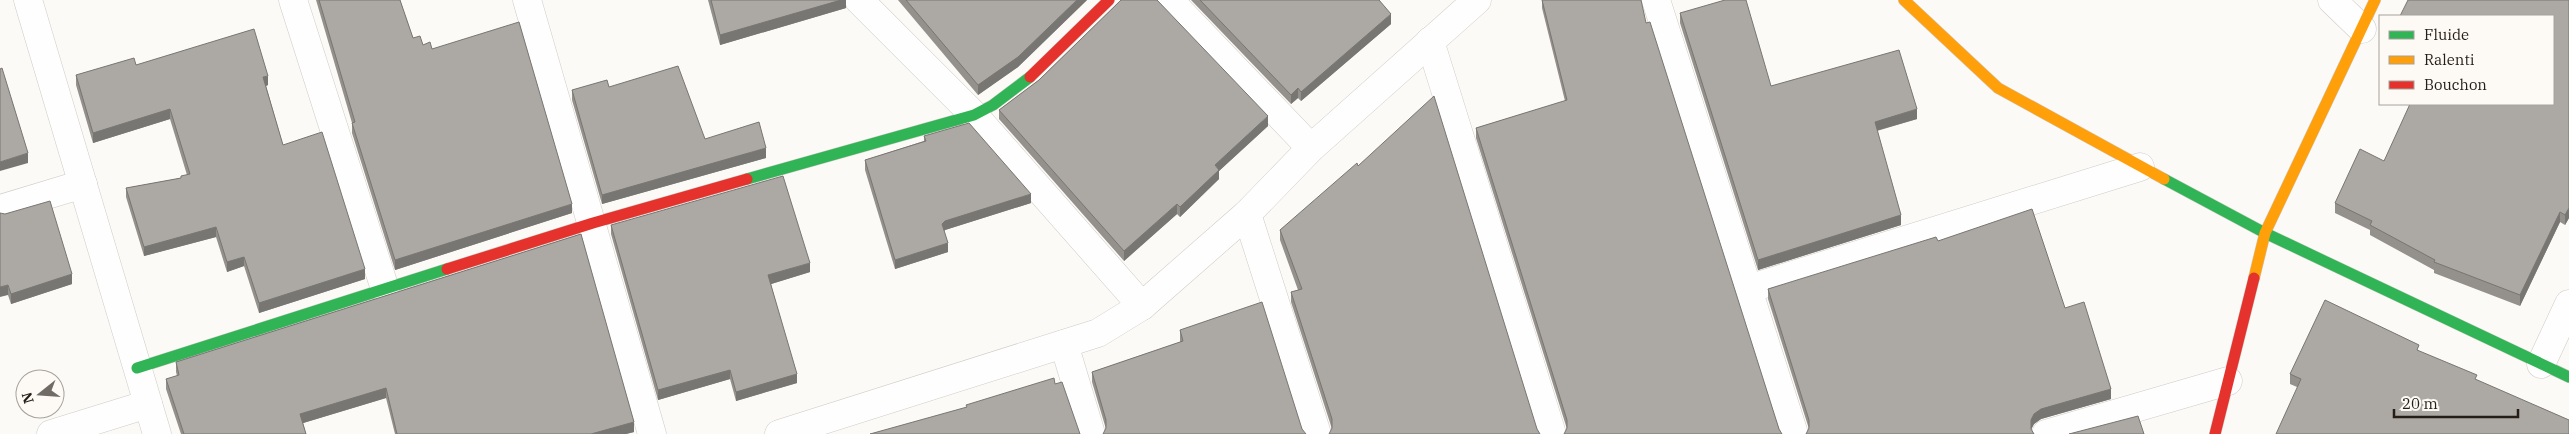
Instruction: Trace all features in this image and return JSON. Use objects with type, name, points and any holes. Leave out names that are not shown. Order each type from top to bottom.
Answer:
[{"type":"street","points":[[28,0],[157,434]]},
{"type":"street","points":[[293,0],[385,289]]},
{"type":"street","points":[[527,0],[593,223],[652,434]]},
{"type":"street","points":[[859,0],[974,115],[1142,306]]},
{"type":"street","points":[[137,368],[593,223],[974,115],[992,107],[1014,91],[1109,0]]},
{"type":"street","points":[[1169,0],[1311,148]]},
{"type":"street","points":[[779,434],[809,430],[1098,333],[1142,306],[1247,214],[1311,148],[1477,0]]},
{"type":"street","points":[[1656,0],[1794,434]]},
{"type":"street","points":[[1904,0],[1998,88],[2140,167],[2265,233],[2569,377]]},
{"type":"street","points":[[2332,0],[2362,29]]},
{"type":"street","points":[[2215,434],[2265,233],[2374,0]]},
{"type":"street","points":[[1430,41],[1552,434]]},
{"type":"street","points":[[1748,289],[2140,167]]},
{"type":"street","points":[[0,209],[83,184]]},
{"type":"street","points":[[1247,214],[1317,434]]},
{"type":"street","points":[[2541,364],[2569,304]]},
{"type":"street","points":[[1064,344],[1091,434]]},
{"type":"street","points":[[2046,434],[2228,381]]},
{"type":"street","points":[[51,434],[148,404]]},
{"type":"building","points":[[319,0],[400,0],[413,38],[420,36],[423,45],[430,42],[432,49],[519,22],[572,204],[395,260],[352,123],[355,122]]},
{"type":"building","points":[[711,0],[841,0],[720,35]]},
{"type":"building","points":[[906,0],[1077,0],[1018,57],[978,85]]},
{"type":"building","points":[[1121,0],[1157,0],[1268,116],[1215,165],[1219,170],[1180,207],[1177,204],[1124,251],[999,110],[1039,80]]},
{"type":"building","points":[[1200,0],[1379,0],[1391,14],[1301,92],[1298,88],[1291,95]]},
{"type":"building","points":[[1542,0],[1641,0],[1646,23],[1650,22],[1782,434],[1564,434],[1567,428],[1567,420],[1476,128],[1567,100]]},
{"type":"building","points":[[1725,0],[1746,0],[1771,86],[1899,50],[1917,109],[1875,122],[1901,215],[1758,260],[1680,13]]},
{"type":"building","points":[[2408,0],[2569,0],[2569,208],[2565,215],[2560,212],[2520,295],[2434,262],[2435,260],[2370,225],[2372,221],[2335,203],[2360,149],[2384,161],[2410,105],[2554,105],[2554,15],[2400,15]]},
{"type":"building","points":[[254,29],[268,76],[263,77],[283,145],[322,132],[365,269],[259,303],[244,257],[227,262],[216,227],[144,247],[126,188],[181,178],[181,176],[190,174],[170,109],[93,133],[76,75],[134,58],[136,65]]},
{"type":"building","points":[[678,66],[705,139],[759,122],[766,148],[602,195],[572,90],[607,80],[609,87]]},
{"type":"building","points":[[2,68],[28,153],[0,162],[0,69]]},
{"type":"building","points":[[1434,96],[1540,434],[1329,434],[1332,428],[1332,419],[1291,292],[1302,289],[1280,230],[1357,163],[1358,166]]},
{"type":"building","points":[[969,123],[1031,194],[945,221],[942,224],[948,243],[895,260],[865,160],[926,141],[924,136]]},
{"type":"building","points":[[783,176],[810,263],[768,275],[797,374],[736,392],[730,370],[658,390],[611,225]]},
{"type":"building","points":[[50,201],[72,274],[11,294],[8,285],[0,287],[0,213],[5,214]]},
{"type":"building","points":[[2032,209],[2065,308],[2084,302],[2111,389],[2041,409],[2034,414],[2031,420],[2031,429],[2034,434],[1806,434],[1809,428],[1809,420],[1768,289],[1936,237],[1938,241]]},
{"type":"building","points":[[581,234],[634,422],[591,434],[397,434],[386,388],[300,414],[306,434],[184,434],[166,379],[179,375],[176,362]]},
{"type":"building","points":[[2325,300],[2419,345],[2417,350],[2477,375],[2475,379],[2569,420],[2569,434],[2276,434],[2301,379],[2290,374]]},
{"type":"building","points":[[1262,302],[1302,429],[1306,434],[1103,434],[1106,428],[1106,420],[1092,372],[1183,341],[1180,330]]},
{"type":"building","points":[[1054,378],[1055,384],[1062,382],[1080,434],[870,434],[967,407],[966,405]]},
{"type":"building","points":[[2138,416],[2144,434],[2069,434]]},
{"type":"traffic: fast","points":[[747,179],[974,115],[993,105],[1030,77]]},
{"type":"traffic: fast","points":[[2164,179],[2265,233],[2569,377]]},
{"type":"traffic: fast","points":[[137,368],[447,269]]},
{"type":"traffic: slow","points":[[1904,0],[1998,88],[2164,179]]},
{"type":"traffic: slow","points":[[2254,278],[2265,233],[2375,0]]},
{"type":"traffic: jam","points":[[1030,77],[1109,0]]},
{"type":"traffic: jam","points":[[447,269],[593,223],[747,179]]},
{"type":"traffic: jam","points":[[2215,434],[2254,278]]}]
